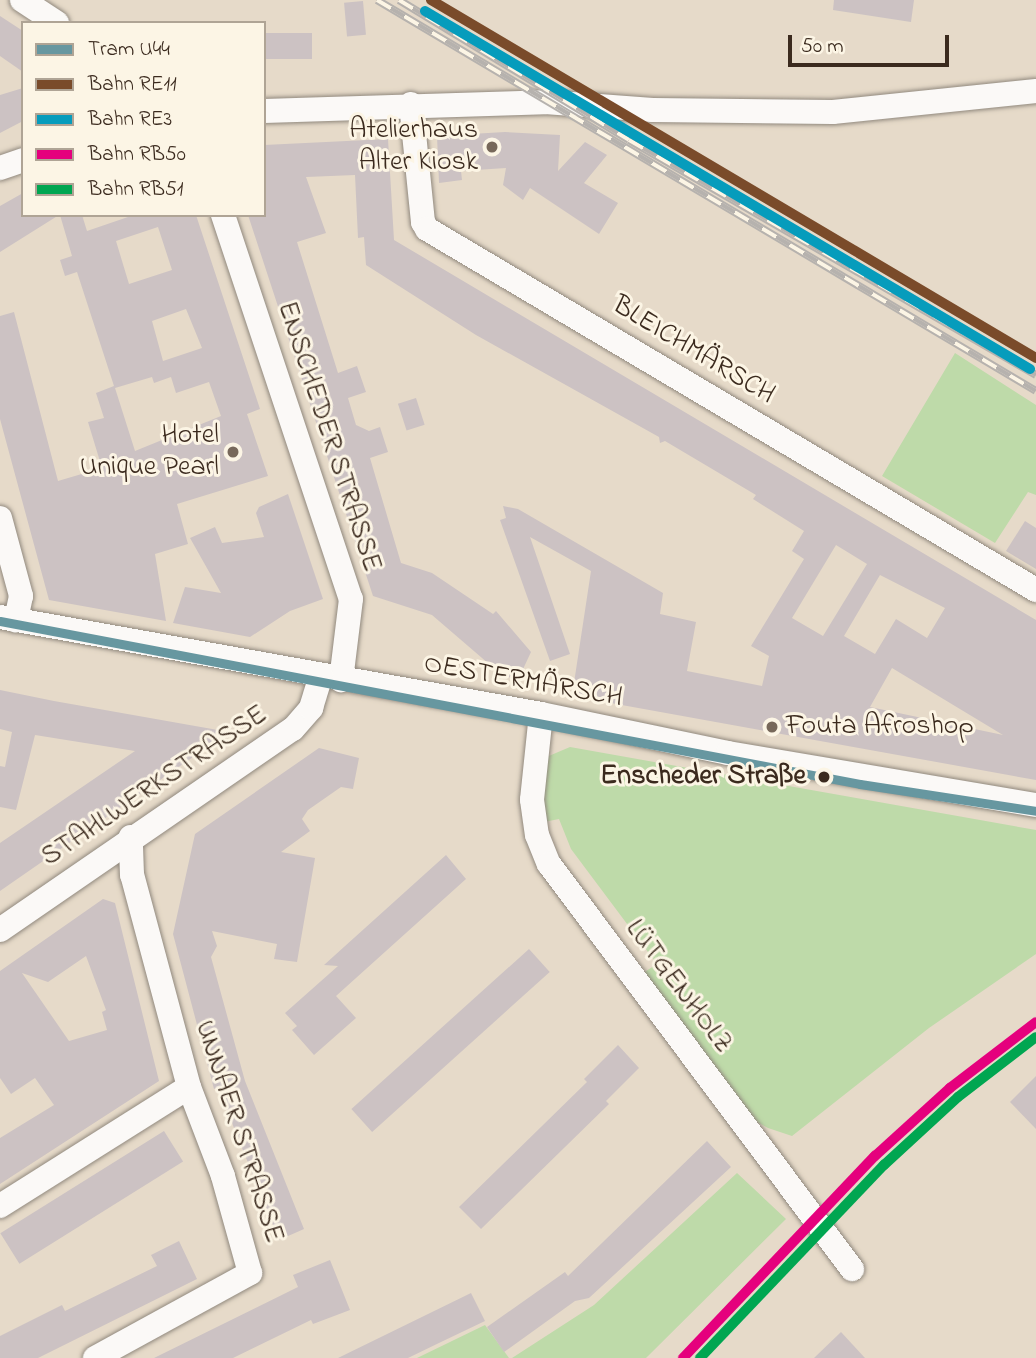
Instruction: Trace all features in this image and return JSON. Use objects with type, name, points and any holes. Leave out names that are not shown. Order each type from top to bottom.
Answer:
[{"type":"street","points":[[22,0],[54,21]]},
{"type":"street","points":[[266,111],[411,104],[545,102],[676,110],[834,112],[1036,91]]},
{"type":"street","name":"BLEICHMÄRSCH","points":[[411,104],[422,222],[427,229],[1036,590]]},
{"type":"street","points":[[0,168],[21,161]]},
{"type":"street","name":"ENSCHEDER STRASSE","points":[[224,217],[351,598],[331,678]]},
{"type":"street","points":[[0,518],[21,596],[8,618]]},
{"type":"street","name":"OESTERMÄRSCH","points":[[8,618],[541,714],[728,753],[1036,805]]},
{"type":"street","name":"STAHLWERKSTRASSE","points":[[0,930],[131,837],[293,729],[331,678]]},
{"type":"street","name":"LÜTGENHOLZ","points":[[541,714],[532,800],[537,835],[548,864],[852,1269]]},
{"type":"street","name":"UNNAER STRASSE","points":[[95,1358],[250,1273],[223,1176],[189,1087],[132,875],[131,837]]},
{"type":"street","points":[[0,1206],[189,1087]]},
{"type":"green space","points":[[955,353],[1036,405],[1036,495],[1028,492],[995,543],[882,476]]},
{"type":"green space","points":[[570,747],[1036,830],[1036,954],[929,1028],[792,1136],[768,1128],[744,1115],[640,975],[657,964],[571,849],[559,819],[544,822],[544,758]]},
{"type":"green space","points":[[737,1173],[786,1219],[646,1358],[512,1358],[594,1305]]},
{"type":"green space","points":[[485,1325],[509,1358],[417,1358]]},
{"type":"building","points":[[834,0],[914,0],[911,22],[833,10]]},
{"type":"building","points":[[363,1],[366,35],[347,37],[344,3]]},
{"type":"building","points":[[0,16],[21,30],[21,71],[0,56]]},
{"type":"building","points":[[266,33],[312,33],[312,59],[266,59]]},
{"type":"building","points":[[21,89],[21,122],[0,133],[0,95]]},
{"type":"building","points":[[505,132],[560,135],[558,171],[585,142],[607,155],[584,183],[618,203],[599,234],[530,188],[523,200],[503,185],[506,168],[461,171],[462,180],[439,183],[437,136]]},
{"type":"building","points":[[388,139],[394,240],[1036,620],[1036,780],[572,696],[591,571],[530,537],[570,654],[550,661],[500,520],[506,518],[503,506],[518,509],[663,593],[660,614],[696,622],[687,671],[762,686],[769,656],[751,646],[804,559],[792,551],[804,531],[753,499],[756,495],[665,441],[660,443],[659,437],[476,335],[366,265],[364,237],[358,238],[355,175],[306,177],[326,233],[297,242],[338,373],[357,366],[366,392],[348,398],[356,425],[369,431],[380,427],[388,452],[370,458],[401,563],[432,573],[493,614],[496,611],[531,652],[517,682],[489,664],[432,615],[373,596],[249,217],[266,217],[266,145]],"holes":[[[836,545],[867,564],[823,636],[792,618]],[[880,575],[945,608],[927,638],[896,619],[875,654],[844,636]],[[892,668],[1003,735],[870,707]]]},
{"type":"building","points":[[21,194],[21,217],[56,217],[0,252],[0,206]]},
{"type":"building","points":[[61,217],[83,217],[87,231],[128,217],[197,217],[260,409],[247,414],[268,476],[177,504],[188,544],[155,554],[166,621],[49,600],[0,419],[0,316],[14,312],[58,481],[102,468],[88,422],[104,418],[96,393],[114,386],[77,272],[65,276],[60,260],[72,256]],"holes":[[[158,227],[172,270],[129,284],[116,241]],[[186,309],[202,348],[163,361],[152,321]],[[152,377],[154,383],[171,377],[176,393],[209,382],[221,416],[135,451],[115,388]]]},
{"type":"building","points":[[416,398],[425,425],[407,431],[398,404]]},
{"type":"building","points":[[288,494],[323,599],[290,611],[250,637],[173,623],[185,587],[221,593],[190,538],[215,527],[222,543],[264,537],[256,513],[259,507]]},
{"type":"building","points":[[1025,521],[1036,528],[1036,569],[1006,551]]},
{"type":"building","points":[[0,690],[229,732],[0,891],[0,843],[135,751],[35,735],[16,810],[0,807],[0,766],[5,767],[12,732],[0,729]]},
{"type":"building","points":[[319,748],[359,758],[353,789],[341,787],[308,810],[302,819],[310,831],[281,852],[315,858],[297,962],[274,959],[277,944],[212,931],[217,946],[211,957],[245,1081],[304,1229],[279,1240],[218,1088],[214,1089],[173,934],[195,834]]},
{"type":"building","points":[[446,855],[466,879],[336,996],[356,1018],[314,1055],[292,1030],[297,1026],[285,1013],[338,966],[324,965]]},
{"type":"building","points":[[103,899],[115,903],[159,1081],[0,1184],[0,1138],[54,1105],[35,1078],[11,1094],[0,1078],[0,971]],"holes":[[[86,956],[106,1010],[102,1012],[107,1030],[69,1041],[22,973],[48,982]]]},
{"type":"building","points":[[529,949],[550,972],[372,1132],[351,1109]]},
{"type":"building","points":[[618,1045],[639,1068],[606,1101],[609,1104],[481,1229],[459,1207],[587,1082],[584,1079]]},
{"type":"building","points":[[1036,1076],[1036,1129],[1010,1102]]},
{"type":"building","points":[[164,1131],[183,1162],[19,1264],[0,1233]]},
{"type":"building","points":[[707,1141],[731,1167],[589,1298],[575,1301],[504,1352],[487,1327],[565,1272],[568,1276]]},
{"type":"building","points":[[179,1241],[197,1279],[38,1358],[0,1358],[0,1336],[62,1305],[65,1311],[157,1266],[151,1255]]},
{"type":"building","points":[[330,1260],[350,1310],[313,1324],[311,1320],[233,1358],[154,1358],[298,1287],[293,1275]]},
{"type":"building","points":[[471,1293],[485,1321],[408,1358],[338,1358]]},
{"type":"building","points":[[841,1332],[865,1358],[814,1358]]},
{"type":"railway","points":[[377,0],[1036,391]]},
{"type":"railway","points":[[399,0],[629,140],[1036,375]]},
{"type":"tram line","name":"U44","points":[[0,621],[860,784],[1036,811]]},
{"type":"rail line","name":"RE11","points":[[431,0],[1036,358]]},
{"type":"rail line","name":"RE3","points":[[425,11],[1030,369]]},
{"type":"rail line","name":"RB50","points":[[683,1358],[875,1156],[950,1088],[1036,1022]]},
{"type":"rail line","name":"RB51","points":[[700,1358],[884,1165],[958,1097],[1036,1037]]},
{"type":"place","name":"Atelierhaus Alter Kiosk","points":[[492,147]]},
{"type":"place","name":"Hotel Unique Pearl","points":[[233,452]]},
{"type":"place","name":"Fouta Afroshop","points":[[772,727]]},
{"type":"place","name":"Enscheder Straße","points":[[824,777]]}]
